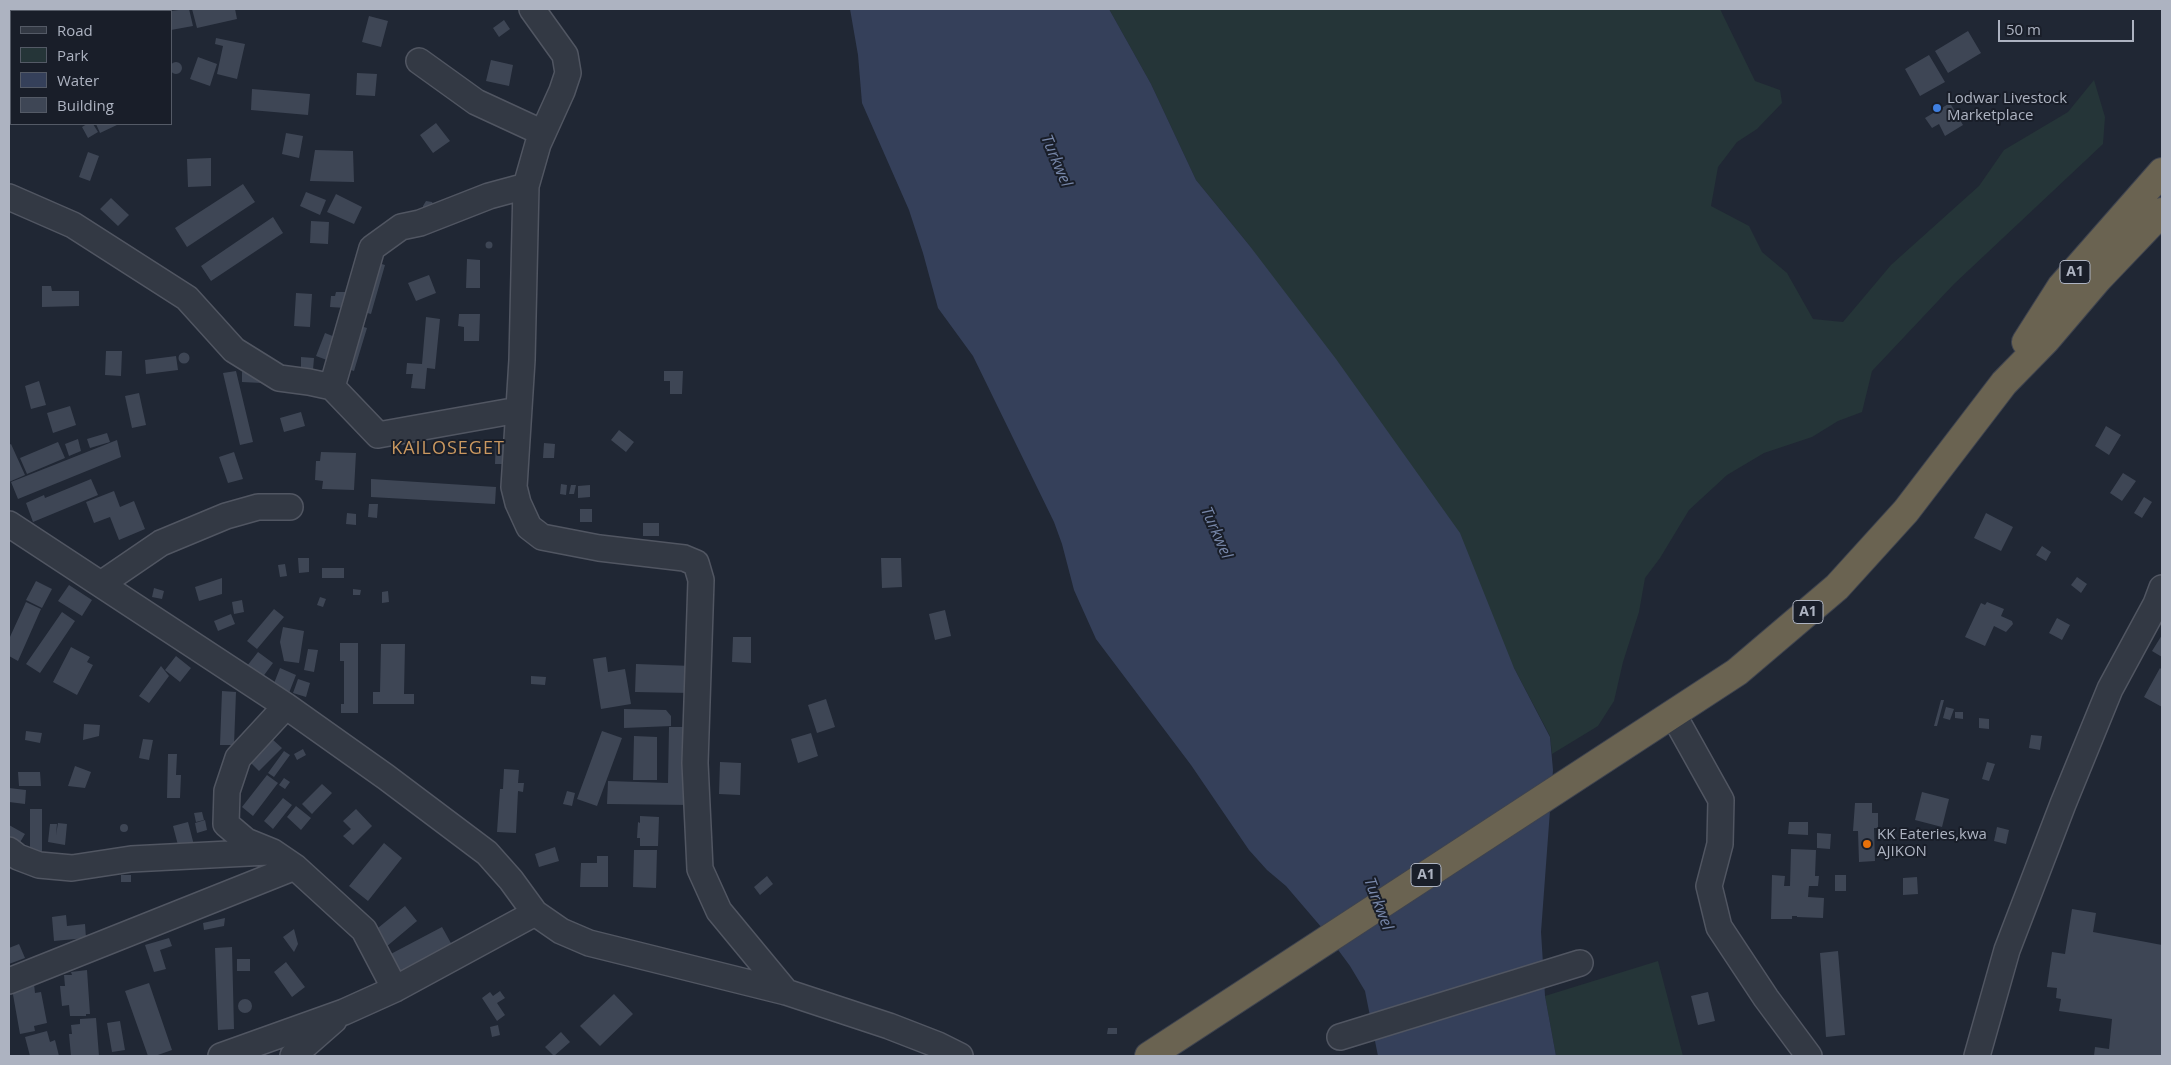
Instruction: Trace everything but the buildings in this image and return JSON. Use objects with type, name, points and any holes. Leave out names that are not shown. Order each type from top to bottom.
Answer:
[{"type":"highway","name":"A1","points":[[2004,383],[2015,358],[2062,287],[2162,172]]},
{"type":"highway","name":"A1","points":[[1149,1056],[1737,672],[1837,587],[1906,511],[2004,383],[2046,340],[2098,279],[2162,212]]},
{"type":"street","points":[[532,9],[565,55],[568,73],[543,132],[526,186],[522,360],[514,487],[518,503],[528,527],[542,536],[599,548],[684,558],[696,564],[701,580],[695,763],[700,870],[719,911],[786,992]]},
{"type":"street","points":[[419,61],[476,102],[543,132]]},
{"type":"street","points":[[332,387],[372,248],[401,227],[420,223],[489,196],[526,186]]},
{"type":"street","points":[[9,197],[73,225],[187,298],[234,350],[279,378],[332,387],[378,434],[518,410]]},
{"type":"street","points":[[101,584],[161,543],[226,516],[258,507],[290,507]]},
{"type":"street","points":[[9,524],[286,706],[386,777],[487,853],[511,880],[535,913],[562,931],[589,943],[786,992],[889,1026],[938,1045],[960,1056]]},
{"type":"street","points":[[1977,1056],[2007,950],[2063,804],[2110,689],[2156,604],[2162,588]]},
{"type":"street","points":[[286,706],[238,758],[227,791],[226,824],[246,841],[274,852],[295,867],[364,930],[395,989]]},
{"type":"street","points":[[1673,714],[1722,800],[1720,844],[1709,886],[1719,926],[1766,998],[1809,1056]]},
{"type":"street","points":[[9,850],[18,857],[39,865],[72,868],[131,859],[274,852]]},
{"type":"street","points":[[9,981],[295,867]]},
{"type":"street","points":[[221,1056],[344,1012],[395,989],[535,913]]},
{"type":"street","points":[[1340,1037],[1580,963]]},
{"type":"street","points":[[293,1056],[344,1012]]},
{"type":"green space","points":[[1109,9],[1720,9],[1755,81],[1780,90],[1782,103],[1757,129],[1737,142],[1718,167],[1711,206],[1749,226],[1762,252],[1787,273],[1813,319],[1843,322],[1891,265],[1979,186],[2004,150],[2068,112],[2094,80],[2105,117],[2103,144],[1954,284],[1872,371],[1862,412],[1838,421],[1812,437],[1764,453],[1727,475],[1689,510],[1660,558],[1645,578],[1639,612],[1623,662],[1614,701],[1598,726],[1552,754],[1550,736],[1514,668],[1249,245],[1196,180],[1151,84]]},
{"type":"green space","points":[[1658,961],[1683,1056],[1556,1056],[1545,996]]},
{"type":"water","name":"Turkwel","points":[[850,9],[1109,9],[1151,84],[1196,180],[1249,245],[1336,359],[1460,533],[1514,668],[1550,737],[1553,770],[1541,932],[1545,996],[1556,1056],[1378,1056],[1365,991],[1350,966],[1322,928],[1286,886],[1267,870],[1249,850],[1191,765],[1096,639],[1074,590],[1054,522],[973,356],[938,308],[909,210],[862,103],[858,55]]},
{"type":"place","name":"Lodwar Livestock Marketplace","points":[[1937,108]]},
{"type":"place","name":"KK Eateries,kwa AJIKON","points":[[1867,844]]},
{"type":"district","name":"KAILOSEGET","points":[[448,449]]}]
